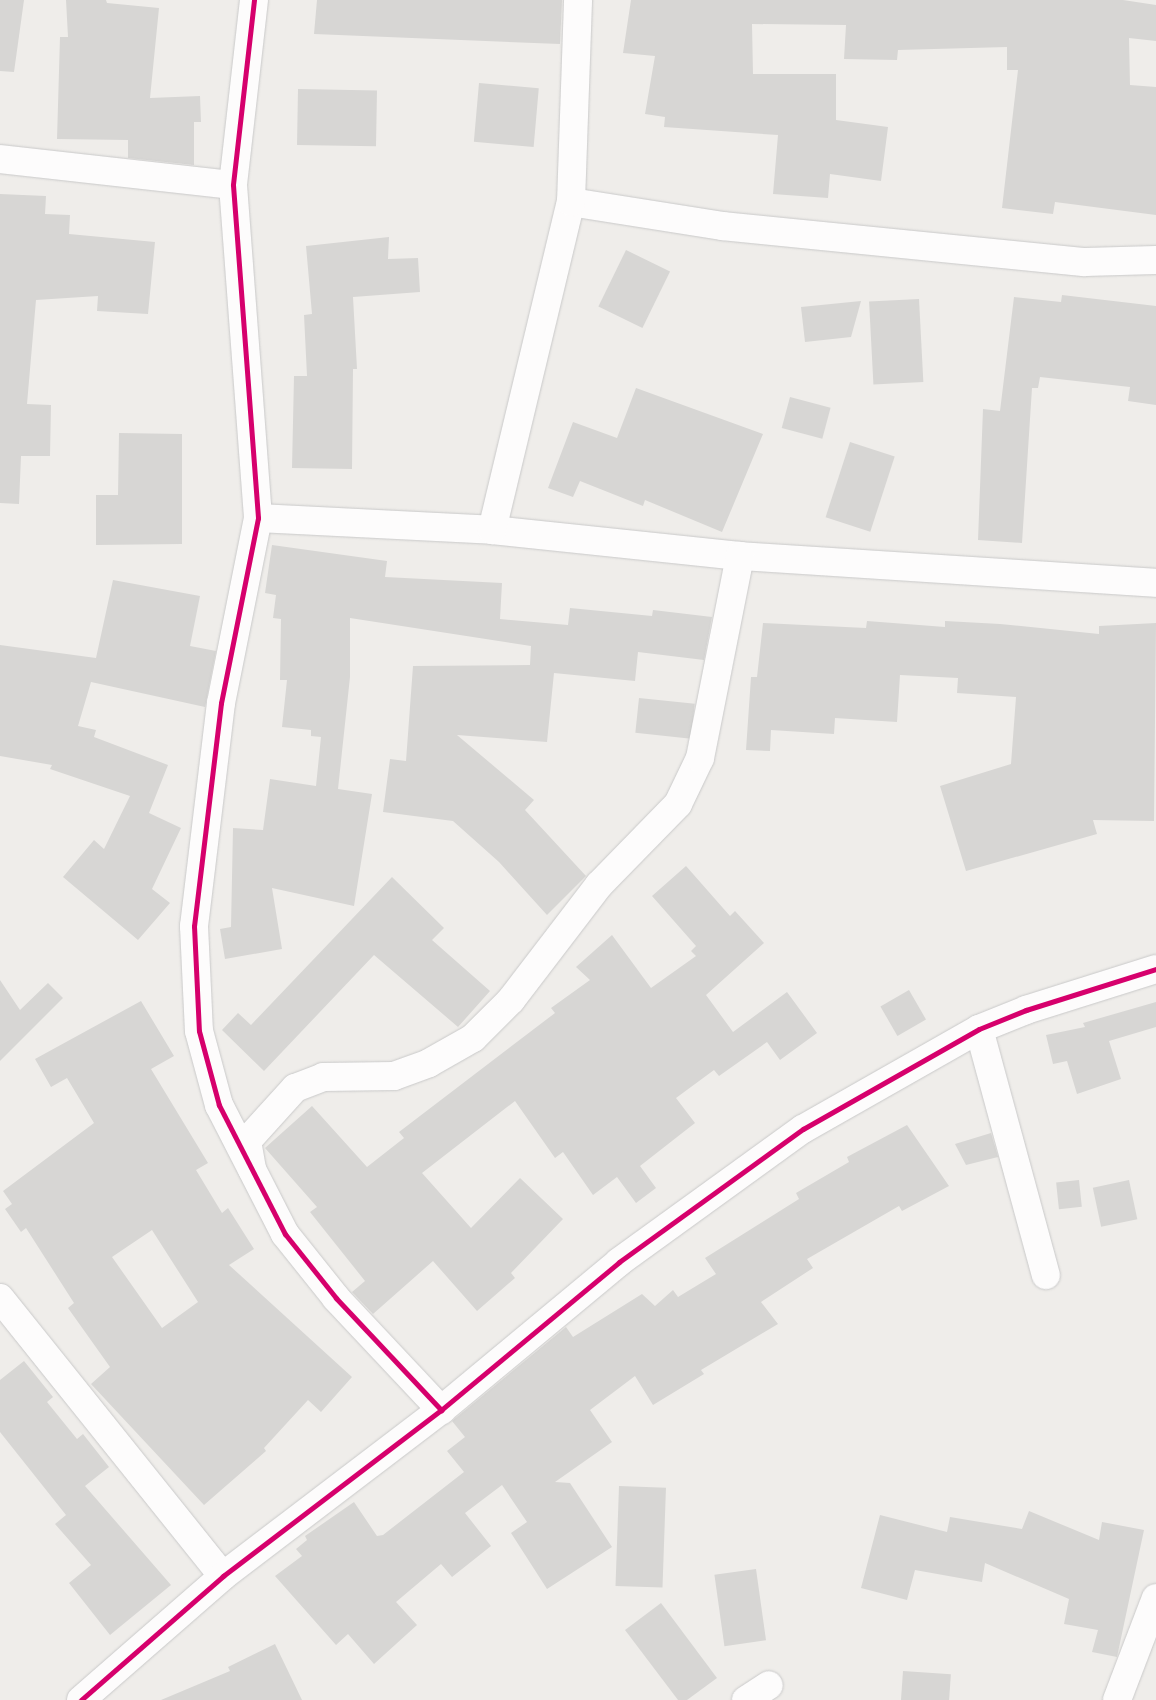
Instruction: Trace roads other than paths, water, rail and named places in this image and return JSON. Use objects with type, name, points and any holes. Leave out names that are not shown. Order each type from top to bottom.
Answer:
[{"type":"street","points":[[254,0],[234,185],[258,518],[222,703],[194,926],[199,1031],[219,1105],[253,1178],[285,1234],[336,1298],[441,1410]]},
{"type":"street","points":[[492,530],[571,202],[578,0]]},
{"type":"street","points":[[0,160],[234,185]]},
{"type":"street","points":[[571,202],[722,226],[1085,262],[1156,260]]},
{"type":"street","points":[[258,518],[492,530],[740,556],[1156,583]]},
{"type":"street","points":[[253,1178],[248,1141],[295,1088],[323,1077],[394,1076],[428,1062],[473,1038],[511,1000],[599,885],[678,804],[700,758],[740,556]]},
{"type":"street","points":[[81,1700],[223,1576],[441,1410],[619,1262],[803,1129],[979,1029],[1026,1010],[1156,969]]},
{"type":"street","points":[[979,1029],[1046,1275]]},
{"type":"street","points":[[0,1298],[223,1576]]},
{"type":"street","points":[[1117,1700],[1156,1598]]},
{"type":"street","points":[[746,1700],[769,1685]]}]
